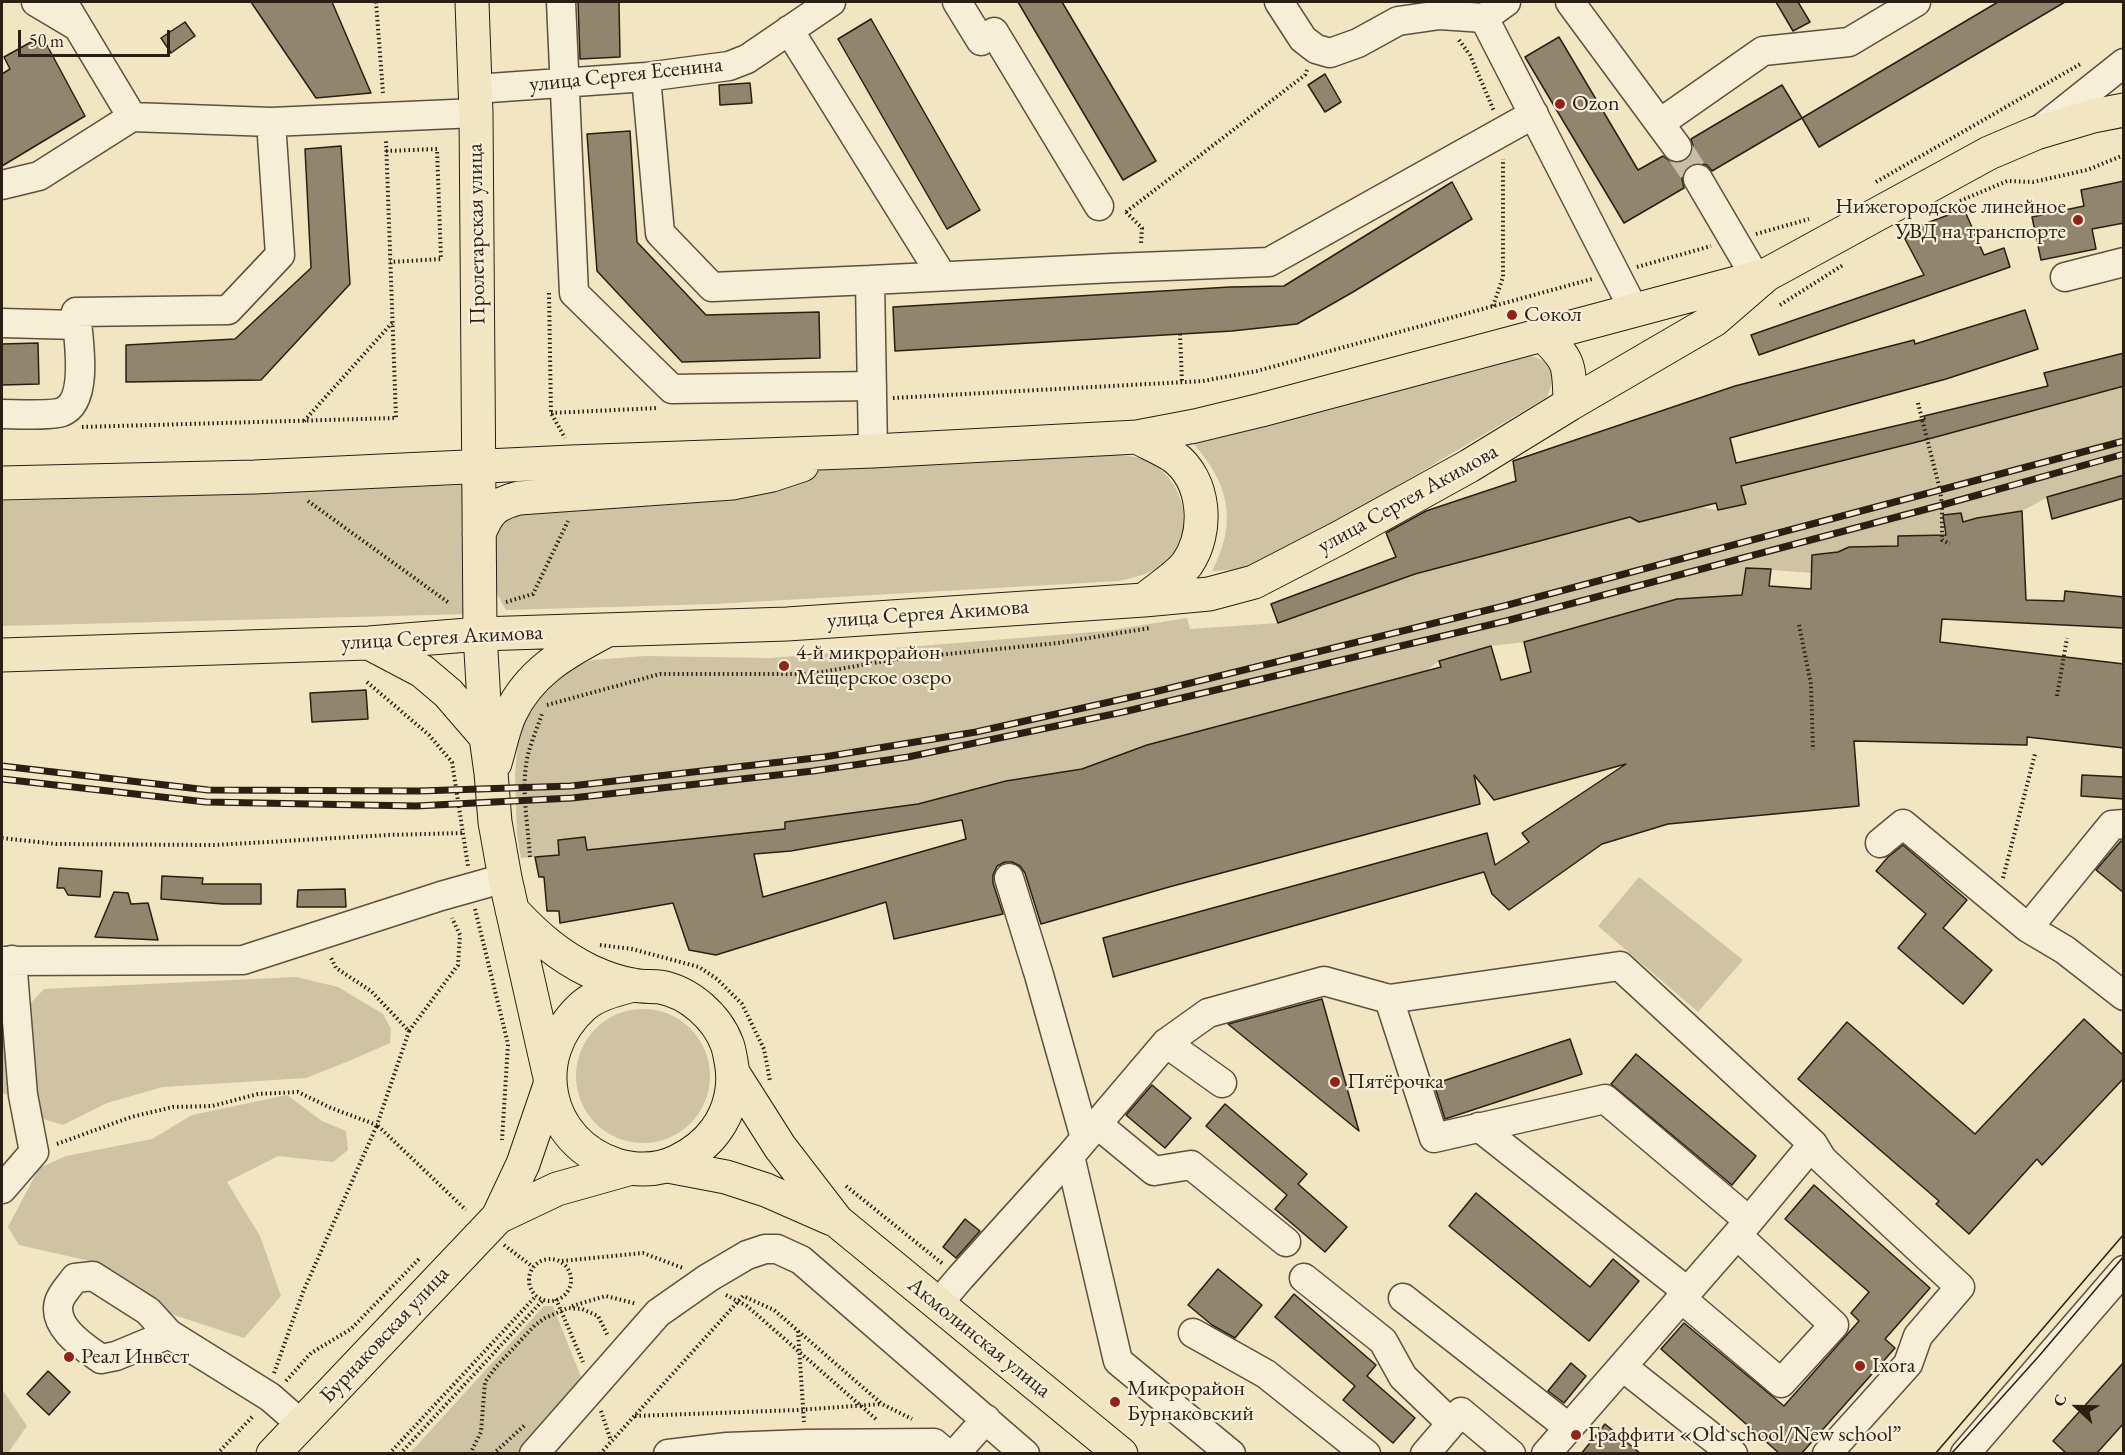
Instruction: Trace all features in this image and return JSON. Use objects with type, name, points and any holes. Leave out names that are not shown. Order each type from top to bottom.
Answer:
[{"type":"main road","name":"Пролетарская улица","points":[[472,2],[480,634],[486,737],[495,822],[505,878],[549,1079]]},
{"type":"main road","name":"улица Сергея Акимова","points":[[2,483],[255,477],[873,451],[1137,437],[1261,410],[1761,276],[1989,153],[2036,133],[2093,116],[2124,110]]},
{"type":"main road","name":"улица Сергея Акимова","points":[[2,655],[369,643],[480,634],[1150,613],[1254,582],[1339,538],[1469,466],[1714,320],[1761,276]]},
{"type":"main road","points":[[1543,335],[1563,354],[1570,372],[1570,404]]},
{"type":"main road","points":[[1137,437],[1174,457],[1193,479],[1202,509],[1199,538],[1186,565],[1150,613]]},
{"type":"main road","points":[[479,534],[494,508],[503,502],[519,498],[732,483],[772,475],[840,451]]},
{"type":"main road","points":[[491,773],[510,715],[524,690],[540,672],[563,654],[608,630]]},
{"type":"main road","points":[[369,643],[422,671],[448,693],[486,737]]},
{"type":"main road","points":[[512,910],[559,955],[592,972],[633,986],[662,988],[690,999],[712,1018],[727,1044],[733,1073],[730,1103],[716,1131],[695,1152],[668,1166],[648,1169],[628,1168],[599,1159],[574,1141],[557,1115],[549,1079]]},
{"type":"main road","points":[[491,1220],[523,1164],[549,1079],[554,1047],[567,1024],[584,1005],[607,992],[633,986]]},
{"type":"main road","points":[[733,1073],[780,1147],[837,1221]]},
{"type":"main road","points":[[668,1166],[726,1177],[766,1190],[837,1221]]},
{"type":"main road","points":[[491,1220],[556,1189],[628,1168]]},
{"type":"main road","name":"Бурнаковская улица","points":[[273,1454],[491,1220]]},
{"type":"main road","name":"Акмолинская улица","points":[[837,1221],[1114,1451]]},
{"type":"street","points":[[36,2],[78,27]]},
{"type":"street","points":[[2,185],[39,177],[132,117],[63,2]]},
{"type":"street","points":[[561,2],[574,293],[672,389],[872,392]]},
{"type":"street","name":"улица Сергея Есенина","points":[[132,117],[271,122],[385,117],[565,83],[646,77],[729,66],[747,59],[831,2]]},
{"type":"street","points":[[957,2],[981,41],[994,32],[1113,209]]},
{"type":"street","points":[[1279,2],[1303,39],[1316,49],[1330,53],[1358,43],[1398,21],[1495,10],[1534,114],[1634,310]]},
{"type":"street","points":[[1570,2],[1677,147]]},
{"type":"street","points":[[1660,123],[1763,51],[1849,42],[1916,2]]},
{"type":"street","points":[[789,30],[942,276]]},
{"type":"street","points":[[2036,133],[2124,63]]},
{"type":"street","points":[[646,77],[660,233],[712,287],[1269,262],[1534,114]]},
{"type":"street","points":[[2,414],[60,413],[72,406],[78,393],[80,373],[76,312],[228,310],[280,255],[271,122]]},
{"type":"street","points":[[1698,179],[1735,240],[1761,276]]},
{"type":"street","points":[[2065,277],[2124,262]]},
{"type":"street","points":[[870,280],[873,451]]},
{"type":"street","points":[[2,323],[77,325]]},
{"type":"street","points":[[1880,843],[1903,824],[2028,928],[2065,950],[2124,996]]},
{"type":"street","points":[[2028,928],[2112,825],[2124,824]]},
{"type":"street","points":[[2,1189],[34,1152],[23,1095],[7,961],[243,960],[441,896],[505,878]]},
{"type":"street","points":[[1009,878],[1039,975],[1084,1140],[1118,1361],[1231,1454]]},
{"type":"street","points":[[938,1304],[1084,1140],[1166,1043],[1208,1012],[1324,981],[1389,999],[1620,966],[1813,1144],[1821,1159],[1960,1287],[1918,1336],[1908,1364],[1827,1454]]},
{"type":"street","points":[[1389,999],[1434,1138],[1605,1099],[1743,1228],[1834,1325],[1781,1383],[1685,1295],[1479,1128]]},
{"type":"street","points":[[1166,1043],[1222,1083]]},
{"type":"street","points":[[1084,1140],[1154,1171],[1191,1165],[1286,1242]]},
{"type":"street","points":[[1546,1454],[1813,1144]]},
{"type":"street","points":[[534,1454],[658,1313],[705,1280],[747,1255],[765,1249],[788,1253],[801,1260],[1025,1454]]},
{"type":"street","points":[[1965,1454],[2121,1277]]},
{"type":"street","points":[[1305,1278],[1383,1341],[1403,1377],[1451,1424]]},
{"type":"street","points":[[1403,1298],[1569,1428]]},
{"type":"street","points":[[169,1334],[270,1397],[301,1424]]},
{"type":"street","points":[[1193,1334],[1266,1374],[1366,1454]]},
{"type":"street","points":[[1623,1367],[1714,1448]]},
{"type":"street","points":[[1425,1454],[1461,1412],[1511,1454]]},
{"type":"street","points":[[955,1454],[986,1419]]},
{"type":"street","points":[[668,1454],[727,1447],[806,1444],[908,1431],[934,1443],[947,1454]]},
{"type":"path","points":[[71,428],[396,418],[385,117],[376,2]]},
{"type":"path","points":[[1139,267],[1142,228],[1113,209],[1305,75],[1316,49]]},
{"type":"path","points":[[1876,182],[2092,57]]},
{"type":"path","points":[[386,151],[437,148],[441,259],[390,262]]},
{"type":"path","points":[[1959,202],[2007,181],[2033,182],[2087,170],[2124,155]]},
{"type":"path","points":[[872,392],[1203,381],[1257,371],[1814,218]]},
{"type":"path","points":[[1780,305],[1852,260]]},
{"type":"path","points":[[304,421],[392,322]]},
{"type":"path","points":[[1180,334],[1182,382]]},
{"type":"path","points":[[1918,403],[1940,490],[1942,540],[1950,544]]},
{"type":"path","points":[[570,446],[551,413],[670,408]]},
{"type":"path","points":[[305,499],[449,603]]},
{"type":"path","points":[[505,602],[533,594],[570,519]]},
{"type":"path","points":[[545,706],[660,674],[810,674],[897,659],[1058,643],[1150,613]]},
{"type":"path","points":[[1799,626],[1810,684],[1813,750]]},
{"type":"path","points":[[2057,696],[2067,638]]},
{"type":"path","points":[[367,682],[429,735],[452,762],[480,935],[494,981],[508,1044],[501,1148]]},
{"type":"path","points":[[1997,902],[2035,754]]},
{"type":"path","points":[[2,838],[56,844],[215,845],[462,833]]},
{"type":"path","points":[[270,1397],[275,1365],[303,1292],[377,1125],[410,1031],[458,965],[460,935],[441,896]]},
{"type":"path","points":[[320,936],[336,968],[371,991],[410,1031]]},
{"type":"path","points":[[34,1152],[131,1118],[173,1107],[212,1106],[258,1094],[298,1092],[331,1108],[377,1125],[466,1210],[491,1220],[533,1267]]},
{"type":"path","points":[[562,1261],[570,1273],[567,1291],[556,1299],[536,1296],[529,1287],[529,1277],[533,1267],[545,1260],[562,1261],[642,1252],[774,1310],[882,1404],[908,1431]]},
{"type":"path","points":[[218,1454],[311,1353],[351,1329],[425,1253]]},
{"type":"path","points":[[705,1280],[747,1306],[860,1405],[908,1431]]},
{"type":"path","points":[[388,1454],[536,1296]]},
{"type":"path","points":[[470,1454],[481,1432],[484,1382],[535,1325],[568,1308],[606,1296],[648,1307]]},
{"type":"path","points":[[600,1454],[743,1296]]},
{"type":"path","points":[[400,1454],[544,1299]]},
{"type":"path","points":[[568,1308],[582,1309],[598,1316],[608,1335],[607,1342]]},
{"type":"path","points":[[798,1330],[806,1444]]},
{"type":"path","points":[[634,1416],[803,1410],[882,1404]]},
{"type":"path","points":[[493,1454],[527,1423]]},
{"type":"shaded area","points":[[1522,354],[1540,359],[1550,367],[1552,380],[1547,397],[1316,534],[1245,569],[1212,571],[1225,536],[1226,504],[1215,473],[1193,443],[1507,356]]},
{"type":"shaded area","points":[[2123,386],[2123,475],[2046,498],[2022,511],[1963,522],[1961,514],[1943,515],[1946,535],[1898,536],[1898,546],[1849,547],[1838,552],[1812,555],[1812,573],[1746,568],[1742,595],[1677,599],[1524,642],[1491,646],[1439,661],[1426,671],[1147,745],[1082,769],[1006,781],[918,804],[786,822],[785,829],[587,850],[585,837],[558,839],[559,855],[521,858],[517,835],[515,774],[518,740],[526,709],[565,671],[592,660],[646,656],[770,658],[1106,631],[1187,618],[1190,629],[1278,623],[1415,574],[1630,517],[1639,522],[1701,507],[1718,510],[1746,504],[1741,486],[1921,441]]},
{"type":"shaded area","points":[[1116,455],[1140,458],[1157,466],[1176,489],[1182,503],[1184,518],[1183,532],[1178,546],[1164,564],[1139,576],[1119,581],[714,604],[506,610],[490,582],[494,517],[821,468]]},
{"type":"shaded area","points":[[463,485],[469,614],[2,626],[2,501]]},
{"type":"shaded area","points":[[1639,877],[1743,960],[1698,1012],[1598,926]]},
{"type":"shaded area","points":[[296,977],[338,987],[383,1014],[391,1029],[390,1043],[306,1078],[163,1087],[107,1103],[63,1125],[37,1117],[24,1010],[44,989]]},
{"type":"shaded area","points":[[2,1005],[10,1095],[2,1093]]},
{"type":"shaded area","points":[[643,1009],[668,1014],[690,1029],[705,1051],[710,1076],[705,1101],[690,1123],[668,1138],[643,1143],[618,1138],[596,1123],[581,1101],[576,1076],[581,1051],[596,1029],[618,1014]]},
{"type":"shaded area","points":[[287,1095],[322,1121],[346,1131],[348,1150],[333,1162],[278,1156],[227,1182],[260,1236],[281,1296],[244,1338],[174,1315],[94,1262],[19,1245],[8,1227],[39,1168],[66,1156],[152,1139],[192,1115]]},
{"type":"shaded area","points":[[544,1306],[553,1306],[583,1382],[520,1453],[409,1454]]},
{"type":"shaded area","points":[[2,1389],[27,1426],[8,1453],[2,1453]]},
{"type":"building","points":[[251,2],[332,2],[371,93],[316,98]]},
{"type":"building","points":[[578,2],[619,2],[620,57],[580,59]]},
{"type":"building","points":[[1018,2],[1062,2],[1156,161],[1123,180]]},
{"type":"building","points":[[1776,2],[1798,2],[1810,22],[1793,31]]},
{"type":"building","points":[[1998,2],[2065,2],[1819,147],[1802,118]]},
{"type":"building","points":[[871,19],[980,210],[947,229],[838,39]]},
{"type":"building","points":[[185,22],[195,36],[171,53],[161,38]]},
{"type":"building","points":[[42,36],[85,116],[2,166],[2,74],[10,69],[4,57]]},
{"type":"building","points":[[1559,37],[1638,170],[1663,156],[1671,162],[1686,161],[1692,153],[1691,139],[1782,85],[1802,118],[1712,171],[1707,165],[1698,163],[1689,165],[1683,171],[1684,188],[1624,223],[1525,57]]},
{"type":"building","points":[[1325,74],[1341,102],[1325,112],[1308,85]]},
{"type":"building","points":[[750,83],[752,103],[720,105],[719,85]]},
{"type":"building","points":[[630,131],[637,242],[706,315],[819,312],[820,358],[682,362],[597,271],[587,134]]},
{"type":"building","points":[[341,146],[350,284],[261,380],[126,382],[126,345],[235,339],[311,268],[305,149]]},
{"type":"building","name":"Нижегородское линейное УВД на транспорте","points":[[2124,181],[2124,223],[2092,229],[2096,249],[2041,260],[2032,217],[2084,206],[2081,190]]},
{"type":"building","points":[[1452,182],[1472,219],[1297,324],[1232,331],[895,351],[893,307],[1230,287],[1284,286]]},
{"type":"building","points":[[1964,209],[1984,255],[2004,248],[2010,267],[1759,355],[1751,335],[1924,275],[1905,239],[1911,229]]},
{"type":"building","points":[[2025,310],[2038,349],[1946,379],[1730,438],[1736,463],[1925,419],[1924,416],[2048,386],[2044,373],[2124,353],[2124,386],[1921,441],[1741,486],[1746,504],[1718,510],[1716,503],[1639,522],[1630,517],[1415,574],[1278,623],[1271,604],[1396,557],[1386,533],[1426,511],[1516,481],[1513,461],[1735,386],[1914,340],[1915,344]]},
{"type":"building","points":[[38,343],[39,384],[2,385],[2,344]]},
{"type":"building","points":[[2124,475],[2124,498],[2052,519],[2047,497]]},
{"type":"building","points":[[2022,511],[2026,600],[2064,601],[2065,591],[2124,597],[2124,628],[1942,619],[1940,642],[2124,664],[2124,748],[2027,737],[2027,745],[1854,741],[1859,806],[1668,824],[1602,844],[1509,910],[1492,894],[1484,872],[1113,977],[1103,938],[1487,833],[1495,865],[1529,842],[1522,833],[1626,764],[1494,800],[1474,775],[1480,804],[1169,887],[1041,924],[1025,873],[1020,866],[1012,862],[1005,862],[997,866],[993,875],[993,883],[1003,914],[894,939],[886,902],[716,955],[689,950],[673,903],[560,923],[559,911],[547,911],[544,877],[539,877],[535,857],[559,855],[558,840],[585,837],[587,850],[785,829],[785,822],[918,804],[1006,781],[1082,769],[1147,745],[1441,667],[1439,661],[1491,646],[1501,680],[1531,672],[1524,642],[1677,599],[1742,595],[1746,568],[1771,569],[1769,586],[1811,589],[1812,555],[1838,552],[1849,547],[1898,546],[1898,536],[1946,535],[1943,515],[1961,513],[1963,522]],"holes":[[[962,820],[966,839],[763,897],[754,854],[791,851]]]},
{"type":"building","points":[[366,690],[368,719],[312,722],[310,693]]},
{"type":"building","points":[[2082,775],[2124,777],[2124,799],[2081,796]]},
{"type":"building","points":[[2121,841],[2124,843],[2124,893],[2096,870]]},
{"type":"building","points":[[1903,845],[1967,900],[1943,928],[1992,970],[1963,1004],[1898,948],[1926,914],[1876,871]]},
{"type":"building","points":[[59,868],[102,871],[100,897],[68,895],[64,888],[57,888]]},
{"type":"building","points":[[162,876],[203,878],[202,884],[261,884],[261,904],[223,904],[161,899]]},
{"type":"building","points":[[345,889],[346,907],[297,907],[298,890]]},
{"type":"building","points":[[114,892],[128,893],[131,904],[148,903],[158,940],[95,937]]},
{"type":"building","points":[[1322,999],[1359,1131],[1228,1024]]},
{"type":"building","points":[[2084,1019],[2124,1056],[2124,1078],[2042,1165],[2037,1159],[1969,1234],[1936,1204],[1939,1201],[1798,1079],[1847,1022],[1975,1134]]},
{"type":"building","points":[[1570,1039],[1582,1074],[1445,1119],[1434,1084]]},
{"type":"building","points":[[1636,1054],[1756,1156],[1732,1185],[1611,1084]]},
{"type":"building","points":[[1152,1085],[1191,1118],[1165,1148],[1126,1115]]},
{"type":"building","points":[[1225,1104],[1307,1174],[1298,1184],[1347,1227],[1325,1252],[1275,1209],[1287,1195],[1206,1126]]},
{"type":"building","points":[[1814,1185],[1930,1288],[1885,1339],[1895,1348],[1801,1454],[1780,1454],[1661,1349],[1684,1323],[1784,1406],[1859,1321],[1851,1313],[1869,1292],[1785,1219]]},
{"type":"building","points":[[1476,1193],[1590,1287],[1613,1259],[1639,1281],[1589,1341],[1449,1226]]},
{"type":"building","points":[[965,1219],[980,1231],[956,1258],[943,1247]]},
{"type":"building","points":[[1218,1269],[1262,1305],[1235,1338],[1212,1325],[1188,1305]]},
{"type":"building","points":[[1294,1294],[1376,1365],[1367,1376],[1415,1418],[1393,1443],[1343,1400],[1355,1386],[1275,1317]]},
{"type":"building","points":[[2124,1362],[2124,1423],[2096,1454],[2067,1454],[2053,1441]]},
{"type":"building","points":[[1571,1363],[1586,1376],[1564,1403],[1548,1391]]},
{"type":"building","points":[[48,1371],[70,1392],[49,1415],[27,1394]]},
{"type":"building","points":[[1605,1424],[1641,1454],[1581,1454]]},
{"type":"tunnel","points":[[1677,147],[1698,179]]},
{"type":"tram line","points":[[1935,1454],[2124,1234]]},
{"type":"tram line","points":[[1951,1454],[2124,1256]]},
{"type":"railway","points":[[2,766],[208,790],[419,791],[571,786],[824,757],[976,732],[1154,692],[1504,606],[2124,441]]},
{"type":"railway","points":[[2,779],[206,802],[416,806],[572,798],[813,771],[908,757],[1123,712],[1506,621],[2124,454]]},
{"type":"place","name":"Ozon","points":[[1560,104]]},
{"type":"place","name":"Нижегородское линейное УВД на транспорте","points":[[2078,220]]},
{"type":"place","name":"Сокол","points":[[1512,315]]},
{"type":"place","name":"4-й микрорайон Мещерское озеро","points":[[784,666]]},
{"type":"place","name":"Пятёрочка","points":[[1335,1082]]},
{"type":"place","name":"Реал Инвест","points":[[69,1357]]},
{"type":"place","name":"Ixora","points":[[1860,1366]]},
{"type":"place","name":"Микрорайон Бурнаковский","points":[[1115,1402]]},
{"type":"place","name":"Граффити «Old school/New school”","points":[[1576,1435]]}]
